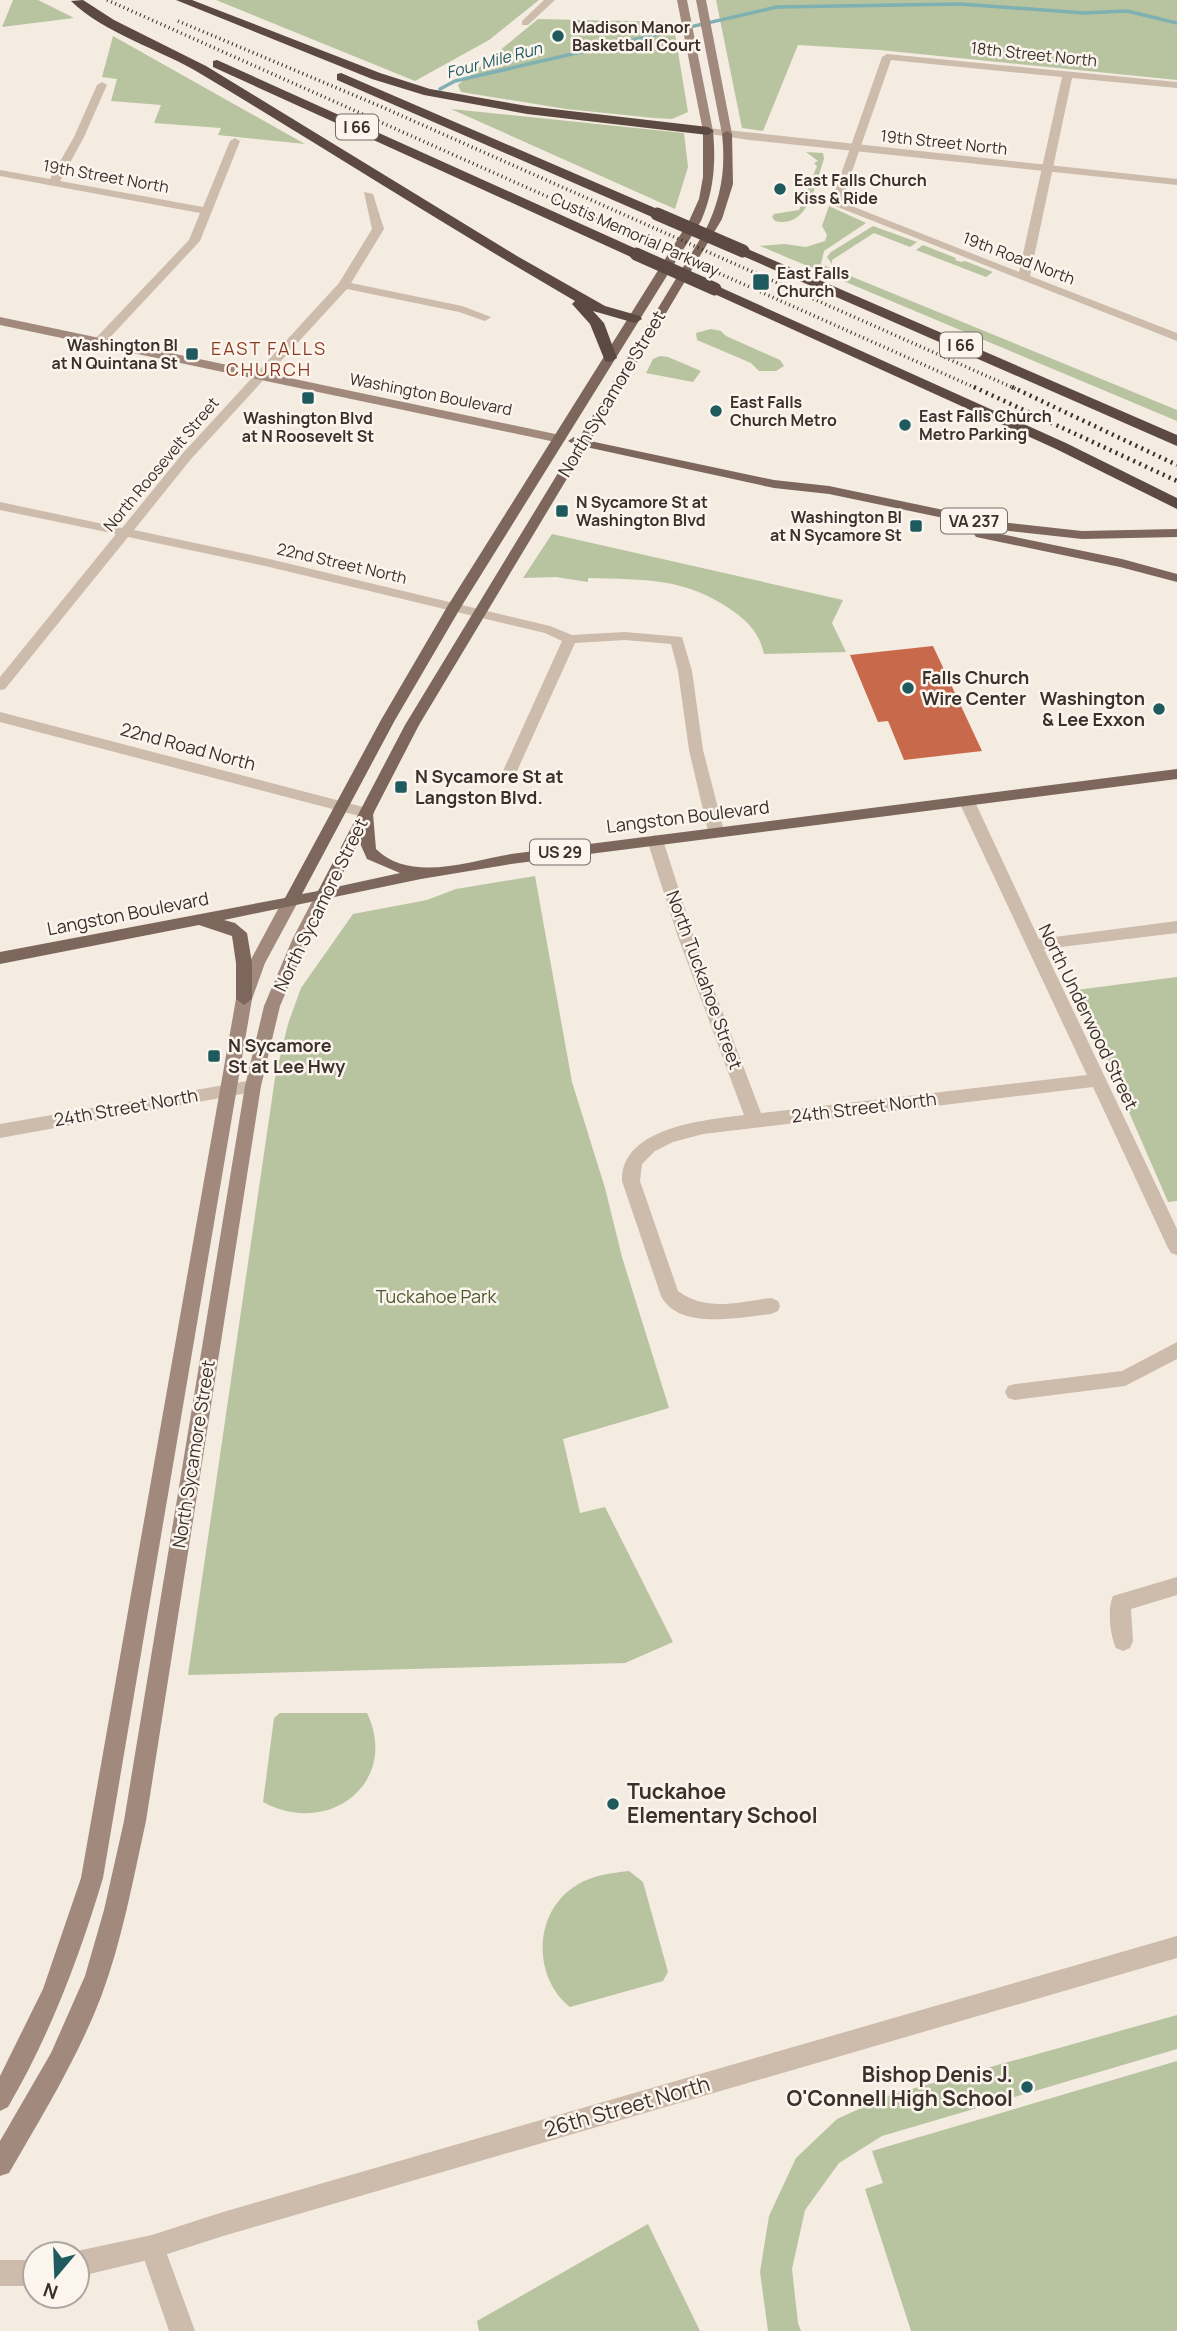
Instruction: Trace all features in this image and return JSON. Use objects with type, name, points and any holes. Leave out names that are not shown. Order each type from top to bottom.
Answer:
[{"type":"highway","name":"Custis Memorial Parkway","points":[[76,0],[1061,446],[1177,504]]},
{"type":"highway","points":[[76,0],[110,22],[223,81],[600,309],[635,319]]},
{"type":"highway","name":"Custis Memorial Parkway","points":[[163,0],[1177,441]]},
{"type":"highway","points":[[182,0],[420,90],[527,110],[708,131]]},
{"type":"highway","points":[[535,271],[590,313],[599,327],[610,358]]},
{"type":"main road","name":"North Sycamore Street","points":[[0,2099],[49,2005],[70,1951],[92,1878],[226,1090],[244,999],[257,963],[388,720],[454,607],[635,319],[702,205],[710,169],[708,131],[682,0]]},
{"type":"main road","name":"North Sycamore Street","points":[[0,2164],[53,2072],[88,1999],[109,1937],[135,1821],[253,1086],[272,1006],[301,939],[412,725],[711,231],[723,205],[730,168],[727,134],[702,3]]},
{"type":"main road","points":[[635,319],[654,324]]},
{"type":"main road","name":"Washington Boulevard","points":[[0,321],[774,484],[829,490],[1022,529],[1082,535],[1177,533]]},
{"type":"main road","name":"Washington Boulevard","points":[[774,484],[824,501],[1122,562],[1177,578]]},
{"type":"main road","name":"Langston Boulevard","points":[[0,958],[421,874],[655,839],[1177,774]]},
{"type":"main road","points":[[367,813],[368,849],[371,853],[377,858],[421,874]]},
{"type":"main road","points":[[195,920],[229,927],[239,933],[244,963],[244,999]]},
{"type":"street","points":[[525,23],[550,0]]},
{"type":"street","name":"18th Street North","points":[[855,148],[887,57],[1177,85]]},
{"type":"street","points":[[1024,277],[1068,74]]},
{"type":"street","points":[[53,183],[79,137],[102,85]]},
{"type":"street","name":"19th Street North","points":[[708,131],[1177,182]]},
{"type":"street","points":[[98,343],[188,250],[201,229],[235,141]]},
{"type":"street","name":"19th Road North","points":[[855,148],[838,197],[839,204],[849,210],[1177,337]]},
{"type":"street","name":"19th Street North","points":[[0,173],[207,211]]},
{"type":"street","name":"North Roosevelt Street","points":[[0,686],[187,456],[344,285],[378,229],[368,194]]},
{"type":"street","points":[[344,285],[462,309],[485,317]]},
{"type":"street","name":"22nd Street North","points":[[0,506],[265,562],[550,630],[570,639],[625,636],[677,640],[685,671],[696,750],[716,831]]},
{"type":"street","points":[[510,771],[570,639]]},
{"type":"street","name":"22nd Road North","points":[[0,718],[367,813]]},
{"type":"street","name":"North Underwood Street","points":[[967,802],[1177,1248]]},
{"type":"street","name":"North Tuckahoe Street","points":[[655,839],[686,937],[755,1121]]},
{"type":"street","points":[[1033,945],[1177,927]]},
{"type":"street","name":"24th Street North","points":[[771,1306],[711,1313],[687,1308],[670,1296],[631,1181],[631,1167],[638,1156],[660,1140],[755,1121],[1096,1080]]},
{"type":"street","name":"24th Street North","points":[[0,1131],[253,1086]]},
{"type":"street","points":[[1015,1392],[1121,1379],[1141,1372],[1177,1350]]},
{"type":"street","points":[[1123,1641],[1120,1604],[1177,1586]]},
{"type":"street","name":"26th Street North","points":[[91,2261],[152,2247],[223,2224],[1177,1947]]},
{"type":"street","points":[[152,2247],[182,2331]]},
{"type":"street","points":[[0,2273],[21,2273]]},
{"type":"green space","points":[[13,0],[38,0],[74,18],[2,27]]},
{"type":"green space","points":[[216,0],[539,0],[489,40],[415,81]]},
{"type":"green space","points":[[716,0],[1177,0],[1177,80],[880,50],[798,45],[763,131],[742,128]]},
{"type":"green space","points":[[538,19],[673,22],[688,112],[672,119],[654,118],[566,109],[461,92],[458,85]]},
{"type":"green space","points":[[113,36],[305,144],[218,135],[221,128],[154,123],[161,105],[111,101],[117,79],[102,77]]},
{"type":"green space","points":[[451,109],[684,133],[688,167],[675,209]]},
{"type":"green space","points":[[806,152],[823,153],[824,159],[814,192],[796,218],[786,222],[775,221],[772,217],[774,214],[799,210],[817,166],[814,163],[818,161]]},
{"type":"green space","points":[[829,206],[866,223],[824,251],[821,264],[1177,410],[1177,421],[760,246],[784,244],[806,247],[825,241],[827,235],[822,226]]},
{"type":"green space","points":[[873,226],[917,242],[910,247],[874,233],[832,260],[832,264],[827,257],[831,252]]},
{"type":"green space","points":[[923,245],[956,258],[955,260],[993,272],[986,277],[916,250]]},
{"type":"green space","points":[[711,329],[721,331],[726,336],[780,360],[784,366],[776,371],[759,371],[751,363],[697,340],[696,333]]},
{"type":"green space","points":[[660,356],[701,371],[693,382],[646,373],[653,359]]},
{"type":"green space","points":[[552,534],[843,600],[832,623],[846,652],[764,654],[757,635],[739,615],[698,592],[664,582],[588,578],[588,582],[556,577],[523,578]]},
{"type":"green space","name":"Tuckahoe Park","points":[[535,876],[572,1082],[669,1408],[563,1439],[580,1513],[605,1507],[673,1642],[625,1663],[188,1675],[275,1078],[288,1024],[301,988],[353,914],[427,900],[456,889]]},
{"type":"green space","points":[[1177,977],[1177,1201],[1168,1202],[1076,990]]},
{"type":"green space","points":[[280,1713],[367,1713],[375,1738],[374,1761],[366,1781],[352,1797],[334,1808],[312,1813],[288,1811],[263,1802],[274,1718]]},
{"type":"green space","points":[[629,1871],[643,1882],[668,1972],[663,1981],[570,2007],[549,1979],[544,1962],[545,1927],[563,1896],[577,1885],[602,1875]]},
{"type":"green space","points":[[1177,2015],[1177,2049],[882,2136],[839,2163],[805,2210],[792,2269],[801,2331],[768,2331],[760,2272],[769,2216],[796,2158],[837,2119],[890,2095]]},
{"type":"green space","points":[[1177,2061],[1177,2331],[911,2331],[865,2189],[883,2183],[872,2151]]},
{"type":"green space","points":[[648,2224],[700,2331],[479,2331],[477,2321]]},
{"type":"building","name":"Falls Church Wire Center","points":[[933,646],[982,751],[904,760],[888,721],[878,722],[850,655]]},
{"type":"waterway","name":"Four Mile Run","points":[[440,89],[455,81],[777,7],[960,4],[1084,13],[1127,11],[1177,23]]},
{"type":"railway","points":[[107,0],[978,389]]},
{"type":"railway","points":[[178,21],[382,107],[1016,389]]},
{"type":"railway","points":[[974,387],[1177,481]]},
{"type":"railway","points":[[1012,387],[1177,465]]},
{"type":"place","name":"Madison Manor Basketball Court","points":[[558,36]]},
{"type":"place","name":"East Falls Church Kiss & Ride","points":[[780,189]]},
{"type":"place","name":"East Falls Church","points":[[761,282]]},
{"type":"place","name":"Washington Bl at N Quintana St","points":[[192,354]]},
{"type":"place","name":"Washington Blvd at N Roosevelt St","points":[[308,398]]},
{"type":"place","name":"East Falls Church Metro","points":[[716,411]]},
{"type":"place","name":"East Falls Church Metro Parking","points":[[905,425]]},
{"type":"place","name":"N Sycamore St at Washington Blvd","points":[[562,511]]},
{"type":"place","name":"Washington Bl at N Sycamore St","points":[[916,526]]},
{"type":"place","name":"Falls Church Wire Center","points":[[908,688]]},
{"type":"place","name":"Washington & Lee Exxon","points":[[1159,709]]},
{"type":"place","name":"N Sycamore St at Langston Blvd.","points":[[401,787]]},
{"type":"place","name":"N Sycamore St at Lee Hwy","points":[[214,1056]]},
{"type":"place","name":"Tuckahoe Elementary School","points":[[613,1804]]},
{"type":"place","name":"Bishop Denis J. O'Connell High School","points":[[1027,2087]]},
{"type":"district","name":"EAST FALLS CHURCH","points":[[269,359]]}]
